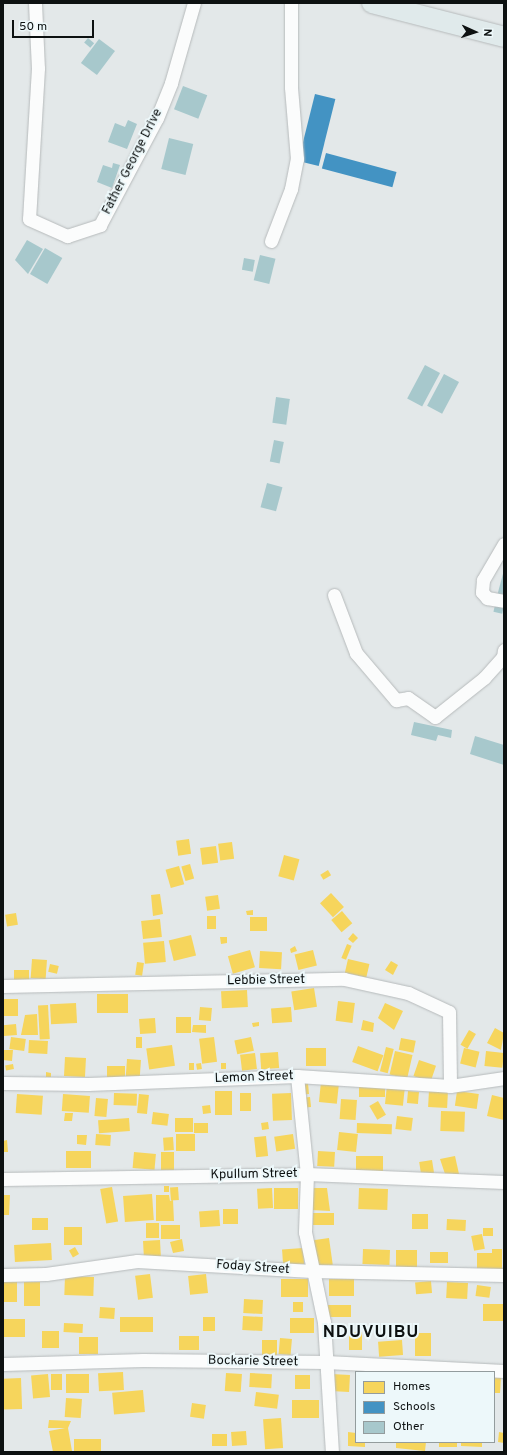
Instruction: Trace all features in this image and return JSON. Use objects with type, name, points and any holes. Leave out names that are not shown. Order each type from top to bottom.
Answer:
[{"type":"main road","points":[[372,3],[504,37]]},
{"type":"street","name":"Father George Drive","points":[[35,3],[38,68],[30,219],[67,236],[100,225],[157,118],[171,83],[194,3]]},
{"type":"street","points":[[271,242],[291,189],[297,159],[291,87],[291,3]]},
{"type":"street","points":[[504,544],[483,580],[482,592],[487,598],[504,601]]},
{"type":"street","points":[[334,595],[356,653],[396,700],[408,698],[435,717],[496,666],[504,650]]},
{"type":"street","name":"Lebbie Street","points":[[3,986],[344,979],[408,993],[450,1012],[450,1086]]},
{"type":"street","points":[[297,1076],[307,1174],[305,1232],[312,1271],[324,1322],[332,1452]]},
{"type":"street","name":"Lemon Street","points":[[3,1083],[88,1084],[297,1076],[450,1086],[504,1078]]},
{"type":"street","name":"Kpullum Street","points":[[3,1180],[307,1174],[504,1182]]},
{"type":"street","name":"Foday Street","points":[[3,1274],[46,1274],[137,1261],[312,1271],[504,1275]]},
{"type":"street","name":"Bockarie Street","points":[[3,1364],[143,1360],[326,1362],[504,1371]]},
{"type":"building: Homes","points":[[189,839],[191,854],[178,856],[176,841]]},
{"type":"building: Homes","points":[[232,842],[234,859],[220,861],[218,844]]},
{"type":"building: Homes","points":[[216,846],[218,863],[202,865],[200,848]]},
{"type":"building: Homes","points":[[284,855],[299,859],[294,880],[278,876]]},
{"type":"building: Homes","points":[[190,864],[194,878],[185,881],[181,866]]},
{"type":"building: Homes","points":[[179,866],[184,884],[171,888],[166,870]]},
{"type":"building: Homes","points":[[328,870],[331,875],[323,880],[320,875]]},
{"type":"building: Homes","points":[[331,893],[344,907],[333,917],[320,903]]},
{"type":"building: Homes","points":[[160,894],[163,914],[153,916],[151,895]]},
{"type":"building: Homes","points":[[218,895],[220,909],[207,911],[205,897]]},
{"type":"building: Homes","points":[[253,910],[253,915],[247,915],[246,911]]},
{"type":"building: Homes","points":[[342,911],[352,923],[342,932],[331,920]]},
{"type":"building: Homes","points":[[16,913],[18,925],[7,927],[5,915]]},
{"type":"building: Homes","points":[[207,916],[216,916],[216,929],[207,929]]},
{"type":"building: Homes","points":[[250,917],[267,917],[267,931],[250,931]]},
{"type":"building: Homes","points":[[160,919],[162,937],[143,939],[141,921]]},
{"type":"building: Homes","points":[[353,933],[358,938],[353,943],[348,939]]},
{"type":"building: Homes","points":[[191,935],[196,955],[174,961],[169,941]]},
{"type":"building: Homes","points":[[220,937],[227,937],[227,943],[221,944]]},
{"type":"building: Homes","points":[[164,941],[166,962],[145,964],[143,943]]},
{"type":"building: Homes","points":[[347,944],[352,946],[346,960],[341,958]]},
{"type":"building: Homes","points":[[295,946],[297,951],[291,953],[290,949]]},
{"type":"building: Homes","points":[[250,950],[255,967],[233,974],[228,956]]},
{"type":"building: Homes","points":[[313,950],[317,966],[298,970],[295,955]]},
{"type":"building: Homes","points":[[260,951],[282,952],[281,969],[259,968]]},
{"type":"building: Homes","points":[[32,959],[47,960],[46,979],[31,978]]},
{"type":"building: Homes","points":[[348,959],[369,964],[366,978],[345,973]]},
{"type":"building: Homes","points":[[391,961],[398,965],[393,975],[385,970]]},
{"type":"building: Homes","points":[[137,962],[144,963],[142,976],[135,975]]},
{"type":"building: Homes","points":[[50,964],[59,966],[57,974],[48,972]]},
{"type":"building: Homes","points":[[14,970],[29,970],[29,981],[14,981]]},
{"type":"building: Homes","points":[[314,988],[317,1007],[294,1010],[291,992]]},
{"type":"building: Homes","points":[[247,990],[248,1007],[222,1008],[221,991]]},
{"type":"building: Homes","points":[[97,994],[128,994],[128,1013],[97,1013]]},
{"type":"building: Homes","points":[[3,999],[18,999],[18,1016],[3,1016]]},
{"type":"building: Homes","points":[[338,1001],[355,1003],[352,1023],[336,1021]]},
{"type":"building: Homes","points":[[76,1003],[77,1023],[51,1024],[50,1004]]},
{"type":"building: Homes","points":[[385,1003],[403,1011],[394,1030],[378,1018]]},
{"type":"building: Homes","points":[[48,1005],[50,1039],[40,1039],[38,1006]]},
{"type":"building: Homes","points":[[200,1007],[212,1008],[211,1021],[199,1020]]},
{"type":"building: Homes","points":[[291,1007],[292,1022],[272,1023],[271,1008]]},
{"type":"building: Homes","points":[[37,1014],[38,1035],[21,1035],[25,1015]]},
{"type":"building: Homes","points":[[176,1017],[191,1017],[191,1033],[176,1033]]},
{"type":"building: Homes","points":[[155,1018],[156,1033],[140,1034],[139,1019]]},
{"type":"building: Homes","points":[[363,1020],[374,1023],[373,1032],[361,1030]]},
{"type":"building: Homes","points":[[259,1022],[259,1026],[253,1027],[252,1023]]},
{"type":"building: Homes","points":[[16,1024],[17,1035],[4,1036],[3,1025]]},
{"type":"building: Homes","points":[[193,1025],[206,1025],[206,1033],[192,1032]]},
{"type":"building: Homes","points":[[495,1028],[504,1033],[501,1050],[487,1043]]},
{"type":"building: Homes","points":[[469,1030],[476,1034],[467,1049],[461,1045]]},
{"type":"building: Homes","points":[[11,1037],[26,1039],[24,1051],[9,1049]]},
{"type":"building: Homes","points":[[136,1037],[142,1037],[142,1048],[136,1048]]},
{"type":"building: Homes","points":[[214,1037],[217,1062],[202,1064],[199,1039]]},
{"type":"building: Homes","points":[[251,1037],[254,1051],[237,1054],[234,1041]]},
{"type":"building: Homes","points":[[401,1038],[416,1041],[413,1053],[399,1050]]},
{"type":"building: Homes","points":[[29,1040],[48,1041],[47,1054],[28,1053]]},
{"type":"building: Homes","points":[[172,1045],[175,1066],[149,1069],[146,1049]]},
{"type":"building: Homes","points":[[358,1046],[383,1055],[378,1071],[352,1062]]},
{"type":"building: Homes","points":[[386,1047],[394,1049],[388,1073],[380,1071]]},
{"type":"building: Homes","points":[[306,1048],[326,1048],[326,1066],[306,1066]]},
{"type":"building: Homes","points":[[464,1048],[480,1052],[476,1067],[460,1064]]},
{"type":"building: Homes","points":[[3,1050],[13,1050],[12,1061],[3,1060]]},
{"type":"building: Homes","points":[[395,1051],[413,1055],[407,1078],[390,1074]]},
{"type":"building: Homes","points":[[486,1051],[504,1053],[502,1068],[484,1066]]},
{"type":"building: Homes","points":[[278,1052],[279,1068],[261,1069],[260,1053]]},
{"type":"building: Homes","points":[[255,1053],[257,1069],[242,1071],[240,1055]]},
{"type":"building: Homes","points":[[65,1057],[86,1058],[85,1077],[64,1076]]},
{"type":"building: Homes","points":[[127,1059],[141,1060],[140,1081],[126,1080]]},
{"type":"building: Homes","points":[[419,1060],[436,1066],[430,1082],[413,1076]]},
{"type":"building: Homes","points":[[189,1063],[194,1063],[194,1070],[189,1070]]},
{"type":"building: Homes","points":[[201,1063],[202,1069],[197,1070],[196,1064]]},
{"type":"building: Homes","points":[[221,1063],[226,1063],[226,1069],[221,1069]]},
{"type":"building: Homes","points":[[13,1064],[14,1069],[6,1070],[5,1066]]},
{"type":"building: Homes","points":[[107,1066],[125,1066],[125,1080],[107,1080]]},
{"type":"building: Homes","points":[[46,1072],[51,1073],[51,1077],[46,1077]]},
{"type":"building: Homes","points":[[321,1082],[339,1084],[337,1104],[319,1102]]},
{"type":"building: Homes","points":[[359,1082],[385,1082],[385,1097],[359,1097]]},
{"type":"building: Homes","points":[[308,1083],[309,1094],[301,1095],[300,1084]]},
{"type":"building: Homes","points":[[387,1085],[405,1087],[403,1106],[385,1104]]},
{"type":"building: Homes","points":[[429,1090],[448,1091],[447,1108],[428,1107]]},
{"type":"building: Homes","points":[[215,1091],[232,1091],[232,1115],[215,1115]]},
{"type":"building: Homes","points":[[408,1091],[419,1092],[418,1104],[407,1103]]},
{"type":"building: Homes","points":[[457,1091],[479,1094],[477,1109],[455,1106]]},
{"type":"building: Homes","points":[[114,1093],[137,1094],[137,1106],[114,1105]]},
{"type":"building: Homes","points":[[240,1093],[251,1093],[251,1111],[240,1111]]},
{"type":"building: Homes","points":[[291,1093],[292,1120],[273,1121],[272,1094]]},
{"type":"building: Homes","points":[[17,1094],[43,1096],[42,1115],[16,1113]]},
{"type":"building: Homes","points":[[63,1094],[90,1096],[89,1113],[62,1111]]},
{"type":"building: Homes","points":[[139,1094],[149,1095],[147,1114],[137,1113]]},
{"type":"building: Homes","points":[[492,1095],[504,1098],[504,1120],[487,1116]]},
{"type":"building: Homes","points":[[310,1097],[311,1107],[306,1107],[305,1098]]},
{"type":"building: Homes","points":[[96,1098],[108,1099],[106,1117],[94,1116]]},
{"type":"building: Homes","points":[[341,1099],[357,1100],[356,1120],[340,1119]]},
{"type":"building: Homes","points":[[378,1101],[386,1115],[377,1120],[369,1106]]},
{"type":"building: Homes","points":[[210,1105],[211,1113],[203,1114],[202,1106]]},
{"type":"building: Homes","points":[[441,1111],[465,1112],[464,1132],[440,1131]]},
{"type":"building: Homes","points":[[153,1112],[169,1114],[167,1126],[152,1124]]},
{"type":"building: Homes","points":[[65,1113],[73,1113],[72,1121],[64,1121]]},
{"type":"building: Homes","points":[[397,1116],[413,1118],[411,1131],[395,1129]]},
{"type":"building: Homes","points":[[129,1118],[130,1131],[99,1133],[98,1120]]},
{"type":"building: Homes","points":[[175,1118],[193,1118],[193,1132],[175,1132]]},
{"type":"building: Homes","points":[[268,1122],[269,1129],[262,1130],[261,1123]]},
{"type":"building: Homes","points":[[194,1123],[208,1123],[208,1133],[194,1133]]},
{"type":"building: Homes","points":[[357,1123],[392,1124],[392,1134],[357,1133]]},
{"type":"building: Homes","points":[[339,1132],[358,1134],[356,1152],[337,1150]]},
{"type":"building: Homes","points":[[96,1134],[111,1135],[110,1146],[95,1145]]},
{"type":"building: Homes","points":[[176,1134],[195,1134],[195,1151],[176,1151]]},
{"type":"building: Homes","points":[[293,1134],[295,1149],[276,1151],[274,1137]]},
{"type":"building: Homes","points":[[77,1135],[87,1135],[86,1145],[77,1144]]},
{"type":"building: Homes","points":[[266,1136],[268,1156],[256,1157],[254,1137]]},
{"type":"building: Homes","points":[[173,1137],[174,1150],[164,1151],[163,1138]]},
{"type":"building: Homes","points":[[7,1140],[8,1152],[3,1152],[3,1141]]},
{"type":"building: Homes","points":[[66,1151],[91,1151],[91,1168],[66,1168]]},
{"type":"building: Homes","points":[[318,1151],[335,1152],[334,1167],[317,1166]]},
{"type":"building: Homes","points":[[134,1152],[156,1154],[155,1170],[133,1168]]},
{"type":"building: Homes","points":[[161,1152],[174,1152],[174,1170],[161,1170]]},
{"type":"building: Homes","points":[[356,1156],[383,1156],[383,1173],[356,1173]]},
{"type":"building: Homes","points":[[455,1156],[459,1174],[446,1177],[440,1159]]},
{"type":"building: Homes","points":[[432,1160],[434,1173],[421,1175],[419,1162]]},
{"type":"building: Homes","points":[[164,1186],[169,1186],[169,1192],[164,1192]]},
{"type":"building: Homes","points":[[112,1187],[118,1221],[106,1224],[100,1189]]},
{"type":"building: Homes","points":[[178,1187],[179,1200],[171,1201],[170,1188]]},
{"type":"building: Homes","points":[[272,1188],[273,1208],[258,1209],[257,1189]]},
{"type":"building: Homes","points":[[274,1188],[298,1188],[298,1209],[274,1209]]},
{"type":"building: Homes","points":[[311,1188],[327,1188],[330,1211],[311,1210]]},
{"type":"building: Homes","points":[[359,1188],[388,1189],[387,1210],[358,1209]]},
{"type":"building: Homes","points":[[152,1194],[154,1220],[125,1222],[123,1196]]},
{"type":"building: Homes","points":[[3,1195],[10,1195],[9,1215],[3,1215]]},
{"type":"building: Homes","points":[[156,1195],[169,1195],[170,1201],[173,1200],[174,1221],[156,1221]]},
{"type":"building: Homes","points":[[223,1209],[238,1209],[238,1224],[223,1224]]},
{"type":"building: Homes","points":[[219,1210],[220,1226],[200,1227],[199,1211]]},
{"type":"building: Homes","points":[[313,1213],[334,1213],[334,1225],[313,1225]]},
{"type":"building: Homes","points":[[412,1214],[428,1214],[428,1229],[412,1229]]},
{"type":"building: Homes","points":[[32,1218],[48,1218],[48,1230],[32,1230]]},
{"type":"building: Homes","points":[[447,1219],[466,1220],[465,1231],[446,1230]]},
{"type":"building: Homes","points":[[146,1223],[159,1223],[159,1238],[146,1238]]},
{"type":"building: Homes","points":[[161,1225],[180,1225],[180,1239],[161,1239]]},
{"type":"building: Homes","points":[[64,1227],[82,1227],[82,1245],[64,1245]]},
{"type":"building: Homes","points":[[483,1228],[493,1228],[493,1236],[483,1236]]},
{"type":"building: Homes","points":[[482,1234],[485,1249],[474,1251],[471,1236]]},
{"type":"building: Homes","points":[[329,1238],[333,1265],[317,1267],[313,1240]]},
{"type":"building: Homes","points":[[182,1239],[184,1251],[173,1253],[170,1242]]},
{"type":"building: Homes","points":[[160,1240],[161,1257],[144,1258],[143,1241]]},
{"type":"building: Homes","points":[[51,1243],[52,1260],[15,1262],[14,1245]]},
{"type":"building: Homes","points":[[75,1247],[79,1254],[73,1257],[69,1250]]},
{"type":"building: Homes","points":[[303,1248],[304,1264],[283,1265],[282,1249]]},
{"type":"building: Homes","points":[[363,1249],[390,1250],[389,1265],[362,1264]]},
{"type":"building: Homes","points":[[492,1249],[502,1249],[502,1270],[477,1270],[477,1253],[492,1253]]},
{"type":"building: Homes","points":[[396,1250],[417,1250],[417,1267],[396,1267]]},
{"type":"building: Homes","points":[[430,1252],[448,1252],[448,1263],[430,1263]]},
{"type":"building: Homes","points":[[150,1274],[153,1298],[138,1300],[135,1276]]},
{"type":"building: Homes","points":[[206,1274],[208,1293],[190,1295],[188,1276]]},
{"type":"building: Homes","points":[[65,1276],[94,1277],[93,1296],[64,1295]]},
{"type":"building: Homes","points":[[281,1279],[308,1279],[308,1297],[281,1297]]},
{"type":"building: Homes","points":[[329,1279],[354,1279],[354,1296],[329,1296]]},
{"type":"building: Homes","points":[[3,1281],[17,1281],[17,1302],[3,1302]]},
{"type":"building: Homes","points":[[431,1281],[432,1293],[416,1294],[415,1282]]},
{"type":"building: Homes","points":[[24,1282],[40,1282],[40,1306],[24,1306]]},
{"type":"building: Homes","points":[[447,1282],[468,1283],[467,1299],[446,1298]]},
{"type":"building: Homes","points":[[477,1285],[491,1287],[489,1298],[475,1296]]},
{"type":"building: Homes","points":[[244,1299],[263,1300],[262,1314],[243,1313]]},
{"type":"building: Homes","points":[[293,1302],[303,1302],[303,1312],[293,1312]]},
{"type":"building: Homes","points":[[483,1304],[504,1304],[504,1321],[483,1321]]},
{"type":"building: Homes","points":[[328,1305],[351,1305],[351,1317],[328,1317]]},
{"type":"building: Homes","points":[[100,1307],[115,1308],[114,1319],[99,1318]]},
{"type":"building: Homes","points":[[243,1316],[263,1317],[262,1331],[242,1330]]},
{"type":"building: Homes","points":[[120,1317],[153,1317],[153,1332],[120,1332]]},
{"type":"building: Homes","points":[[203,1317],[215,1317],[215,1331],[203,1331]]},
{"type":"building: Homes","points":[[290,1318],[314,1318],[314,1333],[290,1333]]},
{"type":"building: Homes","points":[[4,1319],[25,1319],[25,1337],[4,1337]]},
{"type":"building: Homes","points":[[64,1323],[83,1324],[83,1333],[64,1332]]},
{"type":"building: Homes","points":[[42,1331],[59,1331],[59,1348],[42,1348]]},
{"type":"building: Homes","points":[[349,1332],[362,1332],[362,1350],[349,1350]]},
{"type":"building: Homes","points":[[415,1333],[431,1333],[431,1356],[415,1356]]},
{"type":"building: Homes","points":[[179,1336],[199,1336],[199,1350],[179,1350]]},
{"type":"building: Homes","points":[[79,1337],[98,1337],[98,1354],[79,1354]]},
{"type":"building: Homes","points":[[280,1338],[292,1339],[291,1355],[279,1354]]},
{"type":"building: Homes","points":[[262,1340],[277,1340],[277,1358],[262,1358]]},
{"type":"building: Homes","points":[[402,1340],[403,1355],[379,1357],[378,1342]]},
{"type":"building: Homes","points":[[123,1372],[124,1390],[99,1391],[98,1373]]},
{"type":"building: Homes","points":[[226,1373],[242,1374],[241,1392],[225,1391]]},
{"type":"building: Homes","points":[[250,1373],[272,1374],[271,1388],[249,1387]]},
{"type":"building: Homes","points":[[48,1374],[50,1397],[33,1398],[31,1375]]},
{"type":"building: Homes","points":[[51,1374],[62,1374],[62,1390],[51,1390]]},
{"type":"building: Homes","points":[[66,1374],[89,1374],[89,1393],[66,1393]]},
{"type":"building: Homes","points":[[331,1374],[350,1375],[349,1392],[330,1391]]},
{"type":"building: Homes","points":[[295,1375],[310,1375],[310,1389],[295,1389]]},
{"type":"building: Homes","points":[[495,1376],[501,1376],[500,1393],[495,1393]]},
{"type":"building: Homes","points":[[21,1378],[22,1409],[4,1410],[3,1379]]},
{"type":"building: Homes","points":[[143,1390],[145,1412],[114,1415],[112,1393]]},
{"type":"building: Homes","points":[[256,1392],[279,1395],[277,1409],[254,1406]]},
{"type":"building: Homes","points":[[66,1398],[82,1399],[81,1418],[65,1417]]},
{"type":"building: Homes","points":[[292,1400],[319,1400],[319,1418],[292,1418]]},
{"type":"building: Homes","points":[[192,1403],[206,1405],[204,1419],[190,1417]]},
{"type":"building: Homes","points":[[281,1418],[283,1448],[265,1449],[263,1419]]},
{"type":"building: Homes","points":[[49,1420],[71,1421],[68,1428],[72,1451],[53,1452],[49,1431],[65,1428],[48,1428]]},
{"type":"building: Homes","points":[[246,1431],[247,1445],[232,1446],[231,1432]]},
{"type":"building: Homes","points":[[348,1432],[355,1433],[355,1443],[365,1443],[365,1447],[348,1446]]},
{"type":"building: Homes","points":[[499,1432],[504,1433],[504,1443],[498,1442]]},
{"type":"building: Homes","points":[[212,1434],[227,1434],[227,1446],[212,1446]]},
{"type":"building: Homes","points":[[74,1439],[101,1439],[101,1452],[74,1452]]},
{"type":"building: Homes","points":[[396,1443],[426,1443],[425,1451],[396,1448]]},
{"type":"building: Homes","points":[[439,1443],[457,1443],[457,1447],[439,1447]]},
{"type":"building: Homes","points":[[461,1443],[482,1443],[482,1447],[461,1446]]},
{"type":"building: Schools","points":[[315,94],[335,99],[319,166],[298,161]]},
{"type":"building: Schools","points":[[326,153],[397,172],[392,187],[322,168]]},
{"type":"building: Other","points":[[88,38],[94,43],[90,48],[84,43]]},
{"type":"building: Other","points":[[99,39],[115,51],[97,75],[81,63]]},
{"type":"building: Other","points":[[183,86],[207,95],[198,119],[174,109]]},
{"type":"building: Other","points":[[128,120],[137,124],[127,149],[108,142],[115,123],[125,127]]},
{"type":"building: Other","points":[[169,138],[193,144],[186,175],[161,169]]},
{"type":"building: Other","points":[[113,163],[120,165],[112,188],[97,182],[103,165],[112,168]]},
{"type":"building: Other","points":[[27,240],[43,249],[28,274],[15,260]]},
{"type":"building: Other","points":[[45,248],[62,258],[47,284],[30,274]]},
{"type":"building: Other","points":[[260,255],[276,259],[269,284],[254,280]]},
{"type":"building: Other","points":[[244,258],[255,260],[253,272],[242,270]]},
{"type":"building: Other","points":[[425,365],[440,373],[422,407],[407,399]]},
{"type":"building: Other","points":[[444,374],[459,382],[442,414],[427,406]]},
{"type":"building: Other","points":[[276,397],[290,399],[286,425],[272,423]]},
{"type":"building: Other","points":[[274,440],[284,442],[280,464],[270,462]]},
{"type":"building: Other","points":[[267,483],[282,487],[276,511],[261,507]]},
{"type":"building: Other","points":[[504,570],[504,598],[497,596]]},
{"type":"building: Other","points":[[495,605],[504,607],[502,614],[493,612]]},
{"type":"building: Other","points":[[414,722],[452,730],[451,738],[438,735],[436,741],[411,735]]},
{"type":"building: Other","points":[[475,736],[504,745],[504,765],[470,754]]},
{"type":"district","name":"NDUVUIBU","points":[[371,1334]]}]
